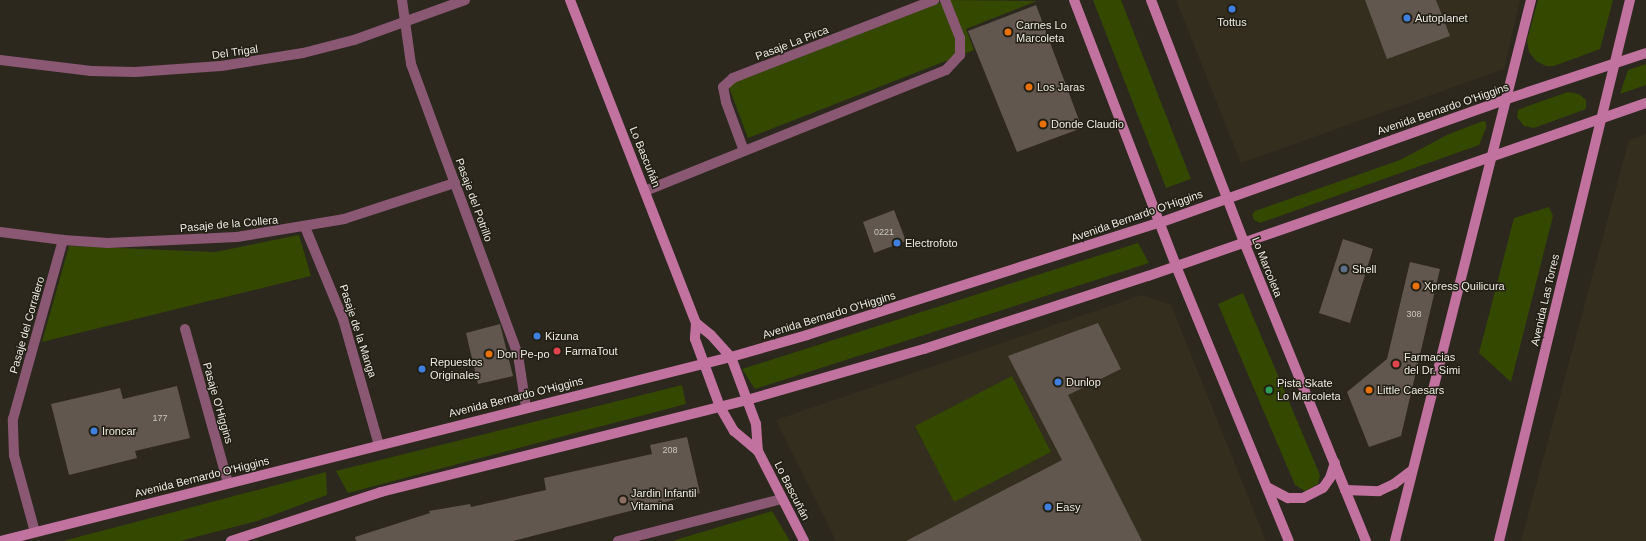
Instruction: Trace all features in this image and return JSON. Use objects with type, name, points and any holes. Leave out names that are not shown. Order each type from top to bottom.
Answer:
[{"type":"main road","name":"Lo Bascuñán","points":[[570,0],[696,323],[695,339],[720,407],[734,431],[758,451]]},
{"type":"main road","points":[[1074,0],[1176,266],[1289,541]]},
{"type":"main road","name":"Lo Marcoleta","points":[[1150,0],[1244,242],[1366,541]]},
{"type":"main road","points":[[1395,541],[1411,472],[1494,154],[1532,0]]},
{"type":"main road","name":"Avenida Las Torres","points":[[1499,541],[1630,0]]},
{"type":"main road","name":"Avenida Bernardo O'Higgins","points":[[1,541],[731,356],[864,317],[1159,223],[1507,99],[1646,53]]},
{"type":"main road","points":[[231,541],[248,539],[382,492],[748,400],[924,349],[1176,266],[1494,154],[1646,103]]},
{"type":"main road","name":"Lo Bascuñán","points":[[696,323],[711,335],[731,356],[756,424],[758,451],[804,541]]},
{"type":"main road","points":[[1267,487],[1288,498],[1303,498],[1323,488],[1330,478],[1334,463]]},
{"type":"main road","points":[[1346,490],[1379,491],[1394,484],[1411,472]]},
{"type":"street","name":"Pasaje del Potrillo","points":[[402,0],[411,64],[518,355],[526,408]]},
{"type":"street","name":"Del Trigal","points":[[0,60],[91,71],[181,70],[262,61],[303,53],[405,23],[465,0]]},
{"type":"street","name":"Pasaje La Pirca","points":[[744,150],[726,102],[723,87],[733,78],[934,0]]},
{"type":"street","points":[[645,190],[946,70],[960,55],[960,38],[946,0]]},
{"type":"street","name":"Pasaje de la Collera","points":[[0,232],[63,240],[108,242],[237,237],[305,227],[374,211],[455,183]]},
{"type":"street","name":"Pasaje de la Manga","points":[[305,227],[345,325],[379,445]]},
{"type":"street","name":"Pasaje del Corralero","points":[[35,532],[14,455],[12,425],[63,240]]},
{"type":"street","name":"Pasaje O'Higgins","points":[[185,329],[228,483]]},
{"type":"street","points":[[618,541],[782,499]]},
{"type":"shaded area","points":[[1176,0],[1520,0],[1504,69],[1241,163]]},
{"type":"shaded area","points":[[1646,134],[1646,541],[1521,541],[1629,140]]},
{"type":"shaded area","points":[[1142,295],[1171,305],[1266,541],[836,541],[776,420]]},
{"type":"green space","points":[[947,0],[1037,1],[966,29],[974,50],[748,138],[728,85]]},
{"type":"green space","points":[[1093,0],[1121,0],[1191,179],[1166,188]]},
{"type":"green space","points":[[1538,0],[1613,0],[1600,49],[1554,66],[1546,66],[1536,61],[1529,52],[1527,40]]},
{"type":"green space","points":[[1646,64],[1646,85],[1620,94],[1628,70]]},
{"type":"green space","points":[[1568,92],[1579,94],[1586,100],[1586,109],[1534,128],[1524,126],[1517,117],[1518,110]]},
{"type":"green space","points":[[1483,121],[1486,122],[1486,128],[1479,145],[1260,223],[1254,220],[1252,215],[1255,211],[1400,160],[1449,134]]},
{"type":"green space","points":[[1549,207],[1553,216],[1511,382],[1479,353],[1514,218]]},
{"type":"green space","points":[[299,235],[311,276],[42,342],[69,246],[215,252]]},
{"type":"green space","points":[[1138,243],[1149,263],[755,389],[742,369]]},
{"type":"green space","name":"Pista Skate Lo Marcoleta","points":[[1243,293],[1320,475],[1318,484],[1305,491],[1295,485],[1218,304]]},
{"type":"green space","points":[[1012,376],[1051,452],[954,502],[915,426]]},
{"type":"green space","points":[[682,385],[686,404],[348,493],[336,471]]},
{"type":"green space","points":[[326,472],[327,495],[257,521],[180,541],[63,541]]},
{"type":"green space","points":[[772,511],[790,541],[672,541]]},
{"type":"building","name":"Autoplanet","points":[[1365,0],[1436,0],[1450,36],[1387,59]]},
{"type":"building","points":[[1036,5],[1082,128],[1017,152],[968,31]]},
{"type":"building","points":[[894,210],[906,241],[874,253],[863,222]]},
{"type":"building","points":[[1343,239],[1373,249],[1350,323],[1319,313]]},
{"type":"building","points":[[1410,262],[1440,269],[1401,436],[1369,447],[1347,392],[1387,359]]},
{"type":"building","points":[[1098,323],[1121,369],[1068,395],[1142,541],[906,541],[1062,460],[1008,356]]},
{"type":"building","name":"Don Pe-po","points":[[500,324],[513,376],[478,384],[466,333]]},
{"type":"building","name":"Ironcar","points":[[177,386],[190,438],[135,451],[137,458],[69,475],[51,404],[120,388],[123,399]]},
{"type":"building","points":[[687,437],[700,493],[513,541],[356,541],[355,537],[430,513],[429,511],[470,504],[471,507],[546,490],[544,478],[652,454],[650,445]]},
{"type":"place","name":"Tottus","points":[[1232,9]]},
{"type":"place","name":"Autoplanet","points":[[1407,18]]},
{"type":"place","name":"Carnes Lo Marcoleta","points":[[1008,32]]},
{"type":"place","name":"Los Jaras","points":[[1029,87]]},
{"type":"place","name":"Donde Claudio","points":[[1043,124]]},
{"type":"place","name":"Electrofoto","points":[[897,243]]},
{"type":"place","name":"Shell","points":[[1344,269]]},
{"type":"place","name":"Xpress Quilicura","points":[[1416,286]]},
{"type":"place","name":"Kizuna","points":[[537,336]]},
{"type":"place","name":"FarmaTout","points":[[557,351]]},
{"type":"place","name":"Don Pe-po","points":[[489,354]]},
{"type":"place","name":"Farmacias del Dr. Simi","points":[[1396,364]]},
{"type":"place","name":"Repuestos Originales","points":[[422,369]]},
{"type":"place","name":"Dunlop","points":[[1058,382]]},
{"type":"place","name":"Pista Skate Lo Marcoleta","points":[[1269,390]]},
{"type":"place","name":"Little Caesars","points":[[1369,390]]},
{"type":"place","name":"Ironcar","points":[[94,431]]},
{"type":"place","name":"Jardin Infantil Vitamina","points":[[623,500]]},
{"type":"place","name":"Easy","points":[[1048,507]]}]
